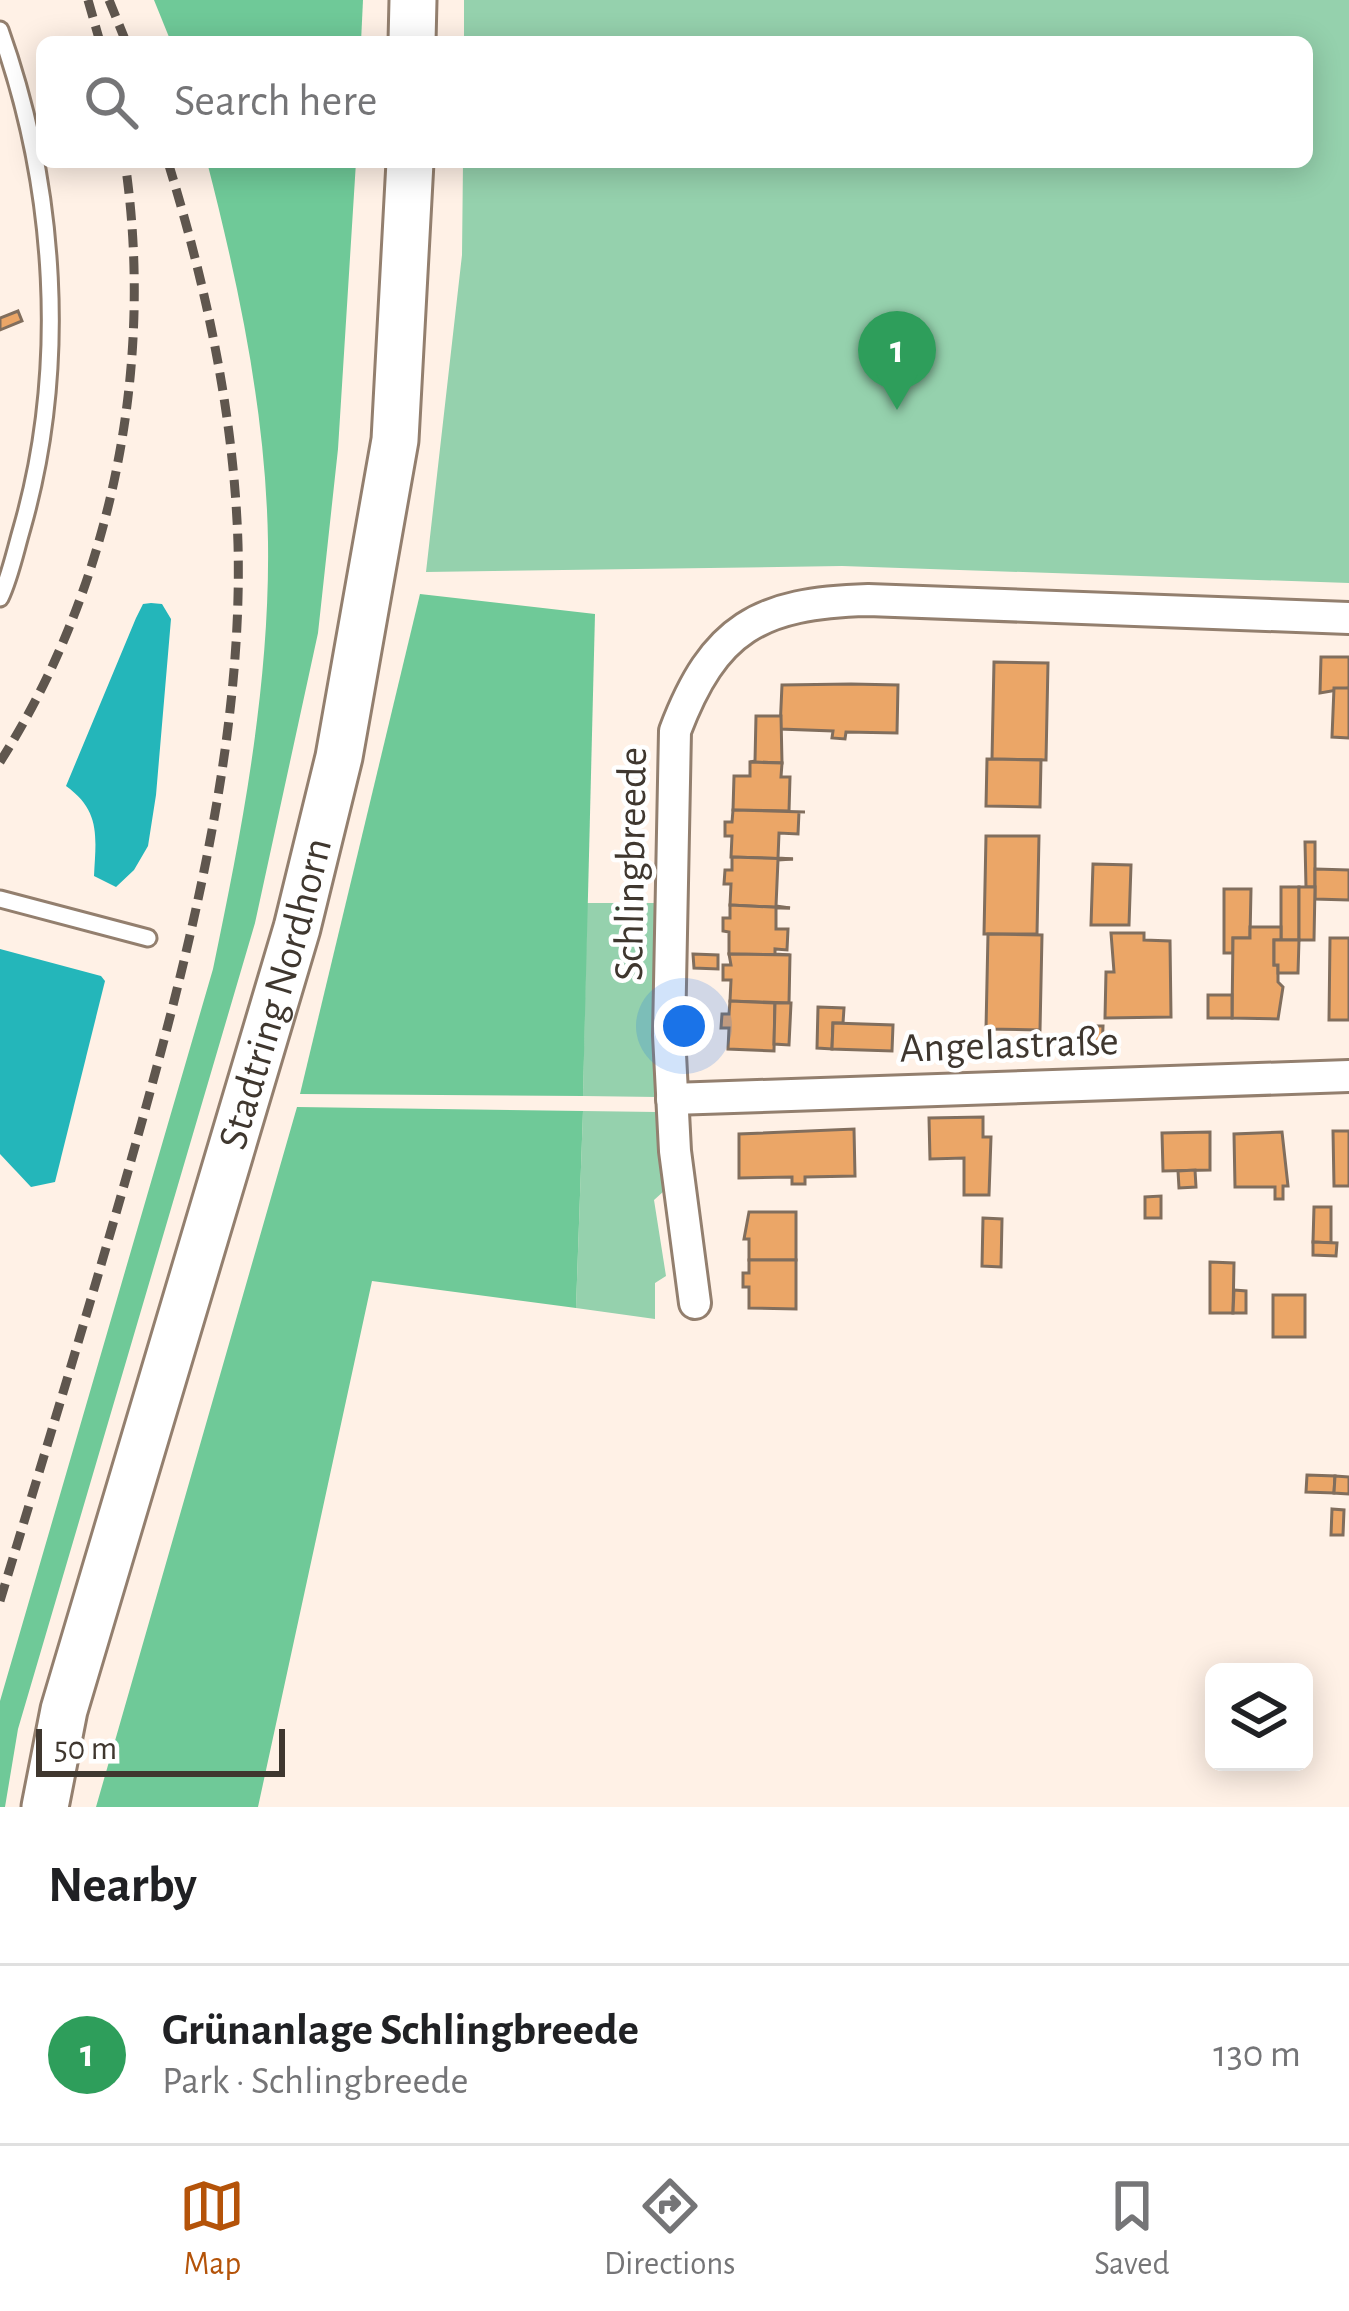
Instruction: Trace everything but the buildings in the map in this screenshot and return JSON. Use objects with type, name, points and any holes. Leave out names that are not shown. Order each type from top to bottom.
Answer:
[{"type":"main road","points":[[412,0],[412,36]]},
{"type":"main road","name":"Stadtring Nordhorn","points":[[45,1807],[64,1709],[290,950],[339,757],[394,440],[410,168]]},
{"type":"street","name":"Schlingbreede","points":[[695,1303],[669,1035],[675,730],[693,684],[717,650],[777,611],[814,602],[868,600],[1349,618]]},
{"type":"street","name":"Angelastraße","points":[[672,1099],[1349,1076]]},
{"type":"lane","points":[[0,30],[36,166]]},
{"type":"lane","points":[[0,598],[36,479],[47,401],[47,237],[36,168]]},
{"type":"lane","points":[[0,899],[148,938]]},
{"type":"green space","points":[[154,0],[363,0],[361,36],[169,36]]},
{"type":"green space","points":[[464,0],[1349,0],[1349,583],[842,566],[426,572],[462,255],[463,168],[1313,168],[1313,36],[464,36]]},
{"type":"green space","points":[[208,168],[356,168],[338,449],[318,633],[255,923],[18,1729],[5,1807],[0,1807],[0,1701],[213,969],[244,811],[264,650],[268,542],[256,398]]},
{"type":"green space","points":[[420,594],[595,614],[583,1096],[300,1094]]},
{"type":"green space","points":[[587,903],[654,903],[657,1097],[583,1096]]},
{"type":"green space","points":[[297,1107],[583,1111],[576,1308],[372,1281],[258,1807],[96,1807]]},
{"type":"green space","points":[[583,1111],[657,1112],[664,1191],[654,1200],[666,1276],[655,1283],[655,1319],[576,1308]]},
{"type":"water","points":[[143,604],[162,604],[171,619],[156,795],[148,846],[134,870],[116,887],[94,876],[91,815],[66,786],[136,618]]},
{"type":"water","points":[[0,949],[101,976],[105,981],[55,1182],[31,1187],[0,1154]]},
{"type":"railway","points":[[88,0],[98,36]]},
{"type":"railway","points":[[109,0],[124,36]]},
{"type":"railway","points":[[0,762],[39,694],[71,623],[97,549],[116,473],[134,317],[126,168]]},
{"type":"railway","points":[[0,1601],[144,1114],[197,904],[224,760],[237,615],[231,447],[206,303],[170,168]]},
{"type":"place","name":"Grünanlage Schlingbreede","points":[[897,410]]}]
